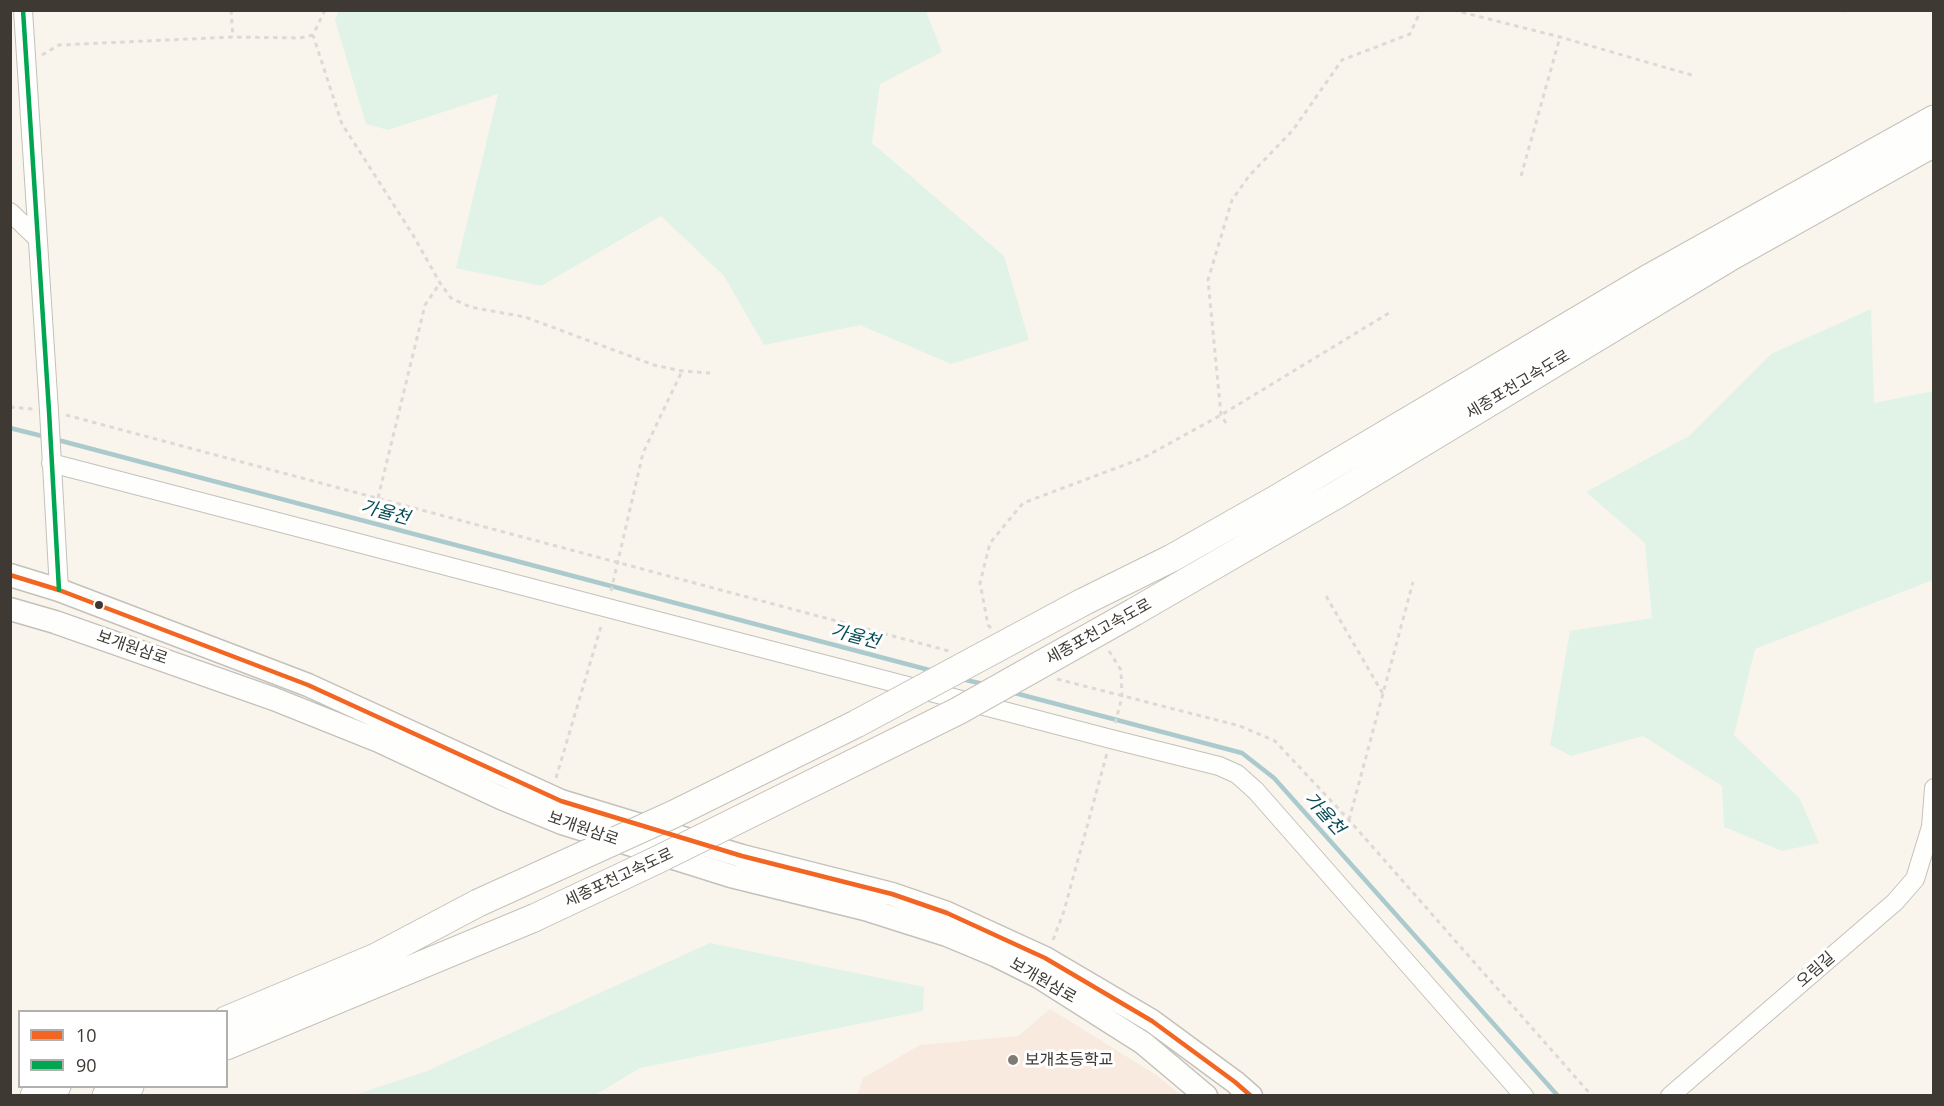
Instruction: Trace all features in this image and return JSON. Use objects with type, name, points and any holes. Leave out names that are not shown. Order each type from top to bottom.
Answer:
[{"type":"highway","name":"세종포천고속도로","points":[[228,1019],[376,957],[478,903],[674,814],[856,724],[1083,602],[1172,558],[1647,279],[1934,119]]},
{"type":"highway","name":"세종포천고속도로","points":[[228,1045],[534,918],[657,860],[958,711],[1338,494],[1732,256],[1934,143]]},
{"type":"highway","points":[[34,1095],[52,1088]]},
{"type":"highway","points":[[106,1095],[125,1088]]},
{"type":"main road","name":"보개원삼로","points":[[10,575],[59,591],[308,685],[551,796],[730,852],[892,894],[947,913],[1045,958],[1152,1021],[1251,1095]]},
{"type":"main road","name":"보개원삼로","points":[[10,609],[55,622],[274,699],[379,741],[562,824],[731,876],[865,909],[956,939],[1039,977],[1143,1043],[1206,1095]]},
{"type":"street","points":[[23,10],[59,591]]},
{"type":"street","points":[[10,212],[37,238]]},
{"type":"street","points":[[51,459],[1112,735],[1219,766],[1237,774],[1264,800],[1524,1095]]},
{"type":"street","name":"오림길","points":[[1670,1095],[1895,902],[1915,879],[1932,826],[1934,788]]},
{"type":"path","points":[[231,10],[233,38]]},
{"type":"path","points":[[325,10],[313,35],[342,124],[413,235],[440,283],[451,297],[470,307],[525,317],[654,364],[682,371],[710,373]]},
{"type":"path","points":[[1226,423],[1221,415],[1208,280],[1232,200],[1249,176],[1293,130],[1342,60],[1410,34],[1421,10]]},
{"type":"path","points":[[1453,10],[1695,76]]},
{"type":"path","points":[[26,63],[59,45],[233,38],[300,38],[313,35]]},
{"type":"path","points":[[1521,176],[1560,38]]},
{"type":"path","points":[[378,498],[425,305],[440,283]]},
{"type":"path","points":[[995,633],[988,625],[980,583],[990,543],[1023,503],[1143,458],[1221,415],[1389,313]]},
{"type":"path","points":[[551,796],[617,573],[643,453],[682,371]]},
{"type":"path","points":[[1349,820],[1413,582]]},
{"type":"path","points":[[1326,596],[1383,694]]},
{"type":"path","points":[[1045,958],[1064,911],[1122,696],[1121,670],[1110,651],[1099,651]]},
{"type":"shaded area","name":"보개초등학교","points":[[1050,1009],[1155,1074],[1181,1095],[857,1095],[863,1078],[920,1045],[1018,1036]]},
{"type":"green space","points":[[339,10],[926,11],[942,52],[880,84],[872,143],[1004,256],[1029,340],[951,364],[860,325],[764,345],[724,276],[661,216],[541,286],[456,268],[498,94],[388,130],[366,124],[335,20]]},
{"type":"green space","points":[[1871,309],[1874,403],[1933,391],[1933,580],[1755,649],[1734,735],[1800,799],[1819,843],[1782,851],[1724,827],[1722,786],[1643,736],[1571,756],[1550,745],[1570,631],[1652,618],[1645,543],[1586,492],[1689,436],[1771,354]]},
{"type":"green space","points":[[710,943],[924,987],[923,1011],[640,1068],[595,1095],[354,1095],[427,1071]]},
{"type":"waterway","name":"가율천","points":[[10,428],[46,437]]},
{"type":"waterway","name":"가율천","points":[[54,439],[933,671]]},
{"type":"waterway","name":"가율천","points":[[962,679],[983,684]]},
{"type":"waterway","name":"가율천","points":[[1011,692],[1242,753],[1274,778],[1558,1096]]},
{"type":"transit line","name":"90","points":[[23,10],[59,590]]},
{"type":"transit line","name":"10","points":[[10,575],[59,590],[308,685],[561,801],[742,856],[892,894],[947,913],[1045,958],[1152,1021],[1251,1096]]},
{"type":"place","name":"보개초등학교","points":[[1013,1060]]}]
